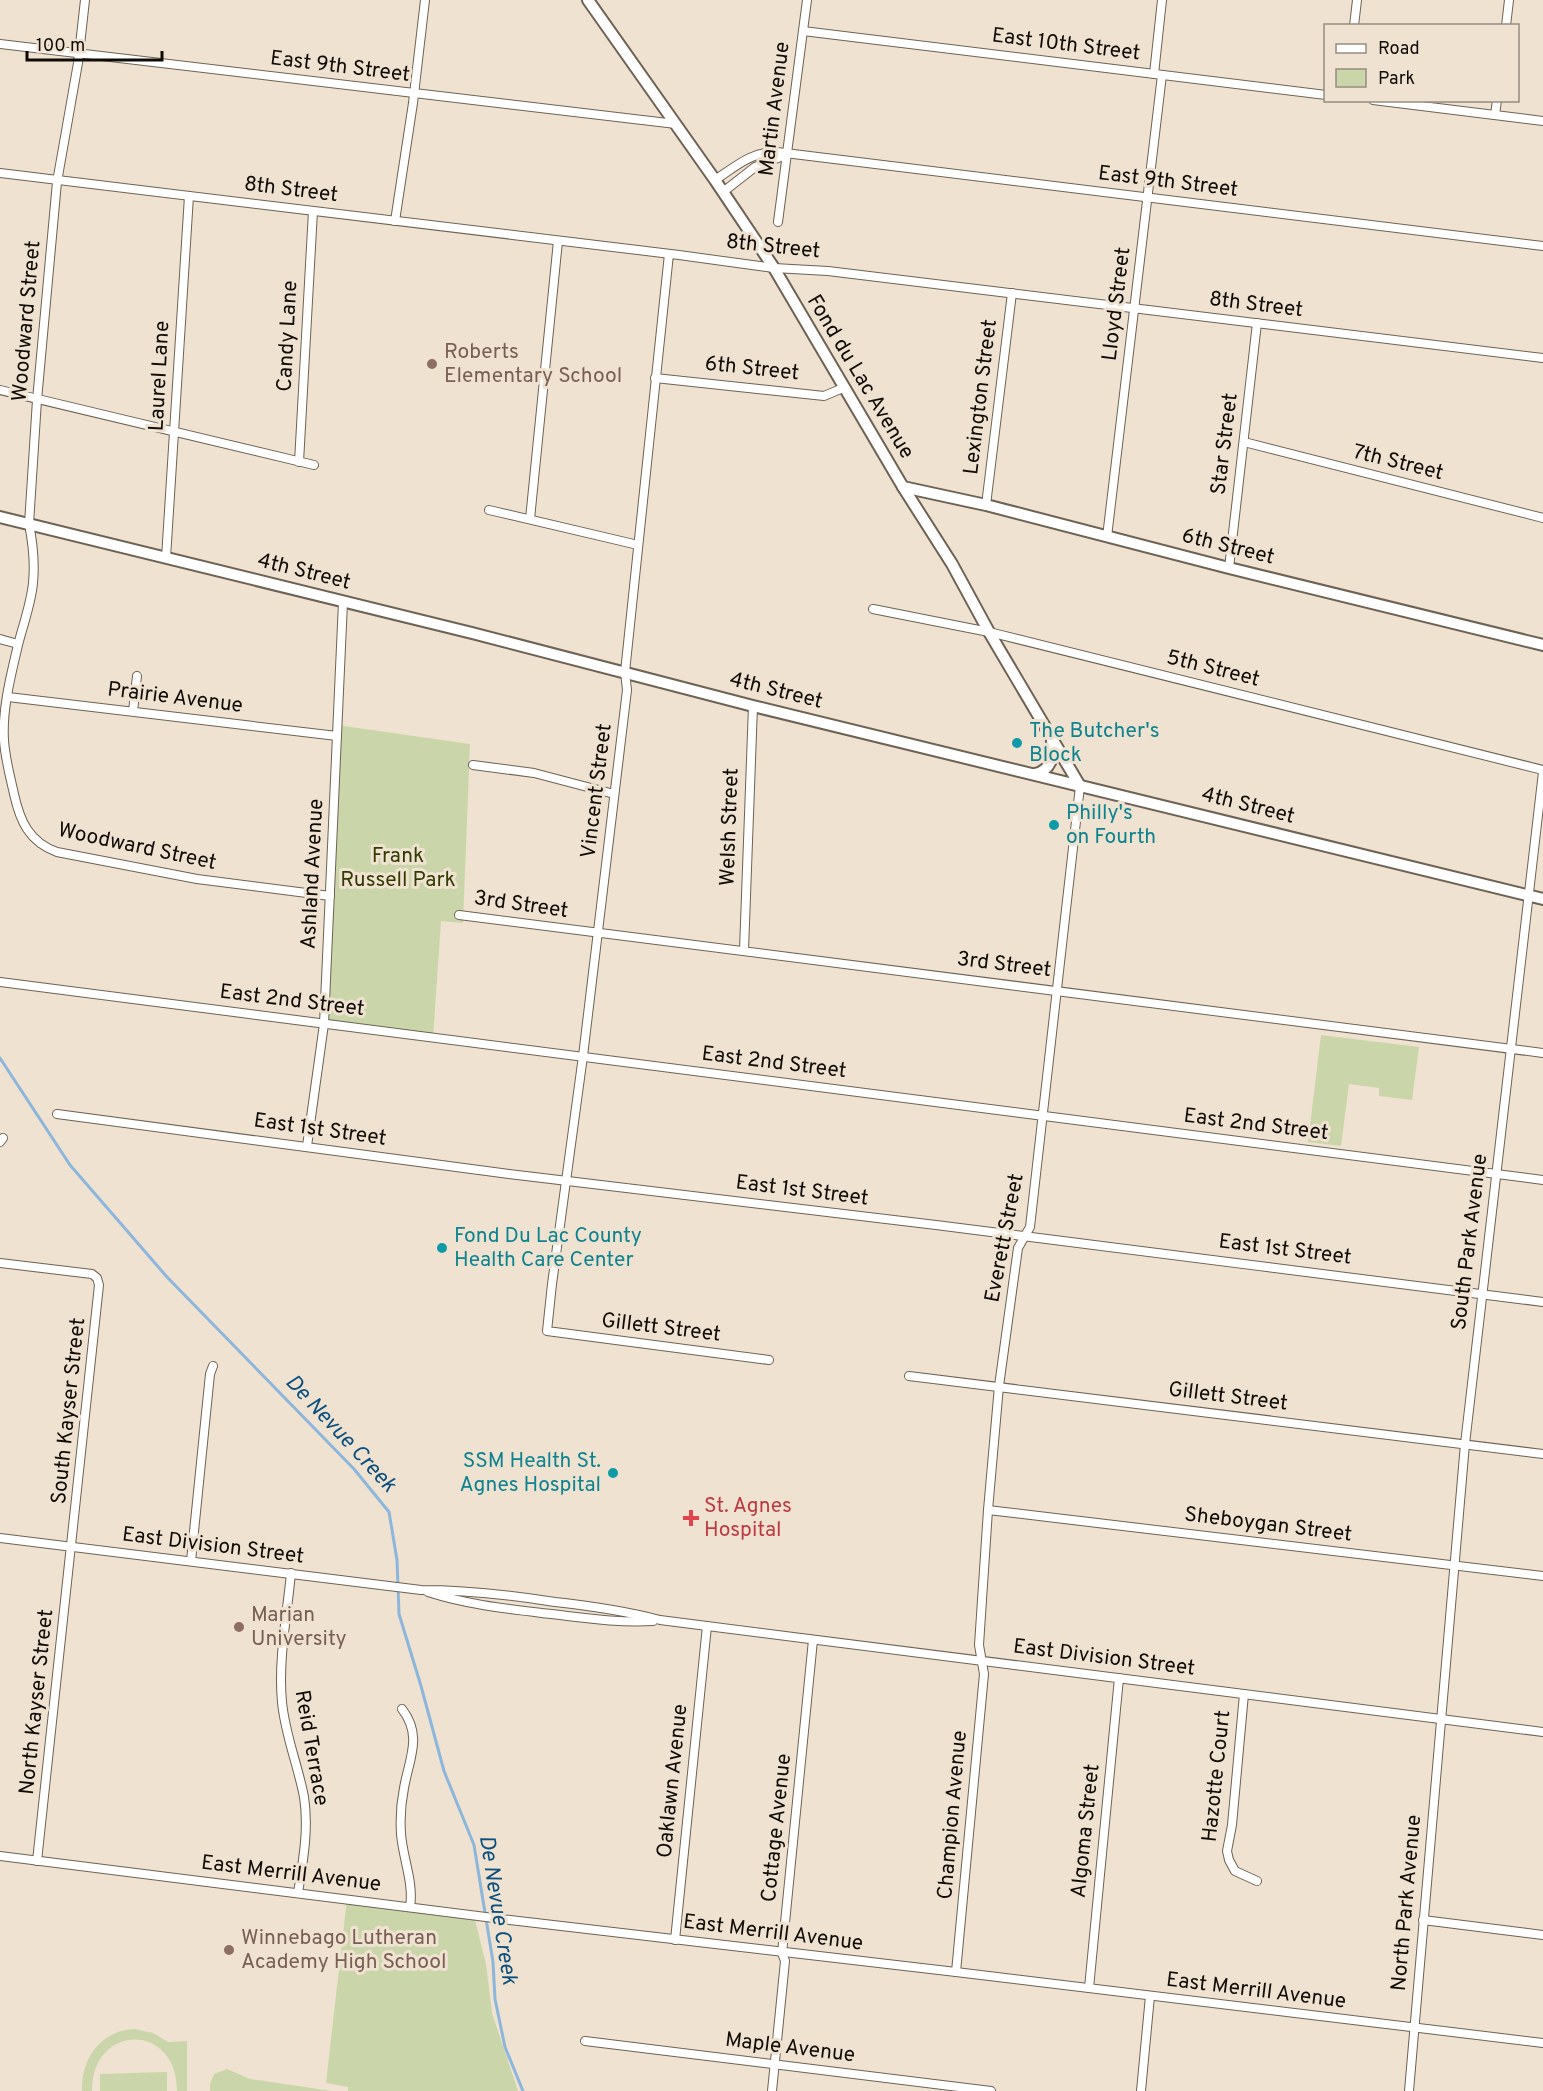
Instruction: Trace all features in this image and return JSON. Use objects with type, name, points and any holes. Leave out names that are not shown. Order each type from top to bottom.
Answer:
[{"type":"street","name":"Woodward Street","points":[[85,0],[79,54],[57,182],[37,400],[29,524],[34,559],[33,586],[18,644],[4,727],[4,748],[18,813],[29,834],[42,845],[57,852],[196,879],[330,896]]},
{"type":"street","points":[[395,221],[414,94],[424,0]]},
{"type":"street","name":"Fond du Lac Avenue","points":[[588,0],[774,268],[843,388],[952,564],[988,632],[1080,786]]},
{"type":"street","name":"Martin Avenue","points":[[778,222],[807,0]]},
{"type":"street","name":"Lloyd Street","points":[[1107,537],[1148,198],[1162,0]]},
{"type":"street","points":[[1354,24],[1357,0]]},
{"type":"street","points":[[1506,24],[1509,0]]},
{"type":"street","name":"East 10th Street","points":[[803,31],[1324,95]]},
{"type":"street","name":"East 9th Street","points":[[0,44],[676,124]]},
{"type":"street","points":[[1389,102],[1543,121]]},
{"type":"street","points":[[1495,115],[1497,102]]},
{"type":"street","name":"East 9th Street","points":[[715,180],[754,155],[768,152],[1543,246]]},
{"type":"street","name":"East 9th Street","points":[[723,192],[755,167],[788,154]]},
{"type":"street","name":"8th Street","points":[[0,173],[57,182],[189,196],[774,268],[828,271],[1543,358]]},
{"type":"street","name":"Laurel Lane","points":[[166,558],[189,196]]},
{"type":"street","name":"Candy Lane","points":[[299,462],[313,211]]},
{"type":"street","points":[[530,519],[558,241]]},
{"type":"street","name":"Vincent Street","points":[[547,1331],[627,690],[625,672],[669,254]]},
{"type":"street","name":"Lexington Street","points":[[986,505],[1012,293]]},
{"type":"street","name":"Star Street","points":[[1229,568],[1257,323]]},
{"type":"street","name":"6th Street","points":[[655,378],[824,396],[843,388]]},
{"type":"street","points":[[0,390],[314,465]]},
{"type":"street","name":"7th Street","points":[[1244,442],[1543,518]]},
{"type":"street","name":"6th Street","points":[[903,487],[986,505],[1229,568],[1543,645]]},
{"type":"street","points":[[489,510],[638,544]]},
{"type":"street","name":"4th Street","points":[[0,516],[753,706],[1543,899]]},
{"type":"street","name":"Ashland Avenue","points":[[307,1146],[324,1024],[343,602]]},
{"type":"street","name":"5th Street","points":[[873,609],[988,632],[1543,771]]},
{"type":"street","points":[[0,639],[18,644]]},
{"type":"street","points":[[133,711],[137,676]]},
{"type":"street","name":"Prairie Avenue","points":[[8,697],[337,736]]},
{"type":"street","name":"Welsh Street","points":[[744,950],[753,706]]},
{"type":"street","points":[[1035,774],[1046,770],[1051,761],[1053,746],[1051,737]]},
{"type":"street","points":[[473,765],[534,773],[614,794]]},
{"type":"street","name":"South Park Avenue","points":[[1442,1718],[1465,1444],[1543,771]]},
{"type":"street","name":"Everett Street","points":[[982,1661],[979,1645],[999,1386],[1018,1248],[1030,1227],[1080,786]]},
{"type":"street","name":"3rd Street","points":[[459,915],[1543,1053]]},
{"type":"street","name":"East 2nd Street","points":[[0,982],[1543,1180]]},
{"type":"street","name":"East 1st Street","points":[[57,1114],[1543,1302]]},
{"type":"street","name":"South Kayser Street","points":[[0,1263],[92,1274],[98,1279],[99,1300],[72,1547]]},
{"type":"street","name":"Gillett Street","points":[[547,1331],[769,1360]]},
{"type":"street","points":[[191,1561],[210,1374],[213,1366]]},
{"type":"street","name":"Gillett Street","points":[[909,1376],[1543,1454]]},
{"type":"street","name":"Sheboygan Street","points":[[988,1510],[1543,1576]]},
{"type":"street","name":"East Division Street","points":[[0,1538],[405,1587],[483,1606],[624,1623],[660,1620]]},
{"type":"street","name":"North Kayser Street","points":[[37,1861],[72,1547]]},
{"type":"street","name":"Reid Terrace","points":[[291,1574],[281,1690],[285,1725],[301,1784],[306,1816],[306,1840],[298,1893]]},
{"type":"street","name":"East Division Street","points":[[421,1590],[456,1590],[532,1598],[626,1611],[660,1620],[1543,1732]]},
{"type":"street","name":"Oaklawn Avenue","points":[[675,1940],[707,1626]]},
{"type":"street","name":"Cottage Avenue","points":[[772,2091],[785,1961],[782,1953],[813,1640]]},
{"type":"street","name":"Champion Avenue","points":[[956,1972],[984,1674],[982,1661]]},
{"type":"street","name":"Algoma Street","points":[[1089,1988],[1119,1678]]},
{"type":"street","name":"Hazotte Court","points":[[1244,1694],[1232,1826],[1227,1851],[1229,1860],[1236,1871],[1257,1881]]},
{"type":"street","points":[[402,1709],[411,1724],[414,1740],[404,1788],[401,1821],[403,1854],[412,1892],[410,1907]]},
{"type":"street","name":"North Park Avenue","points":[[1409,2091],[1442,1718]]},
{"type":"street","name":"East Merrill Avenue","points":[[0,1856],[474,1916],[1543,2043]]},
{"type":"street","points":[[1423,1920],[1543,1935]]},
{"type":"street","points":[[1141,2091],[1150,1995]]},
{"type":"street","name":"Maple Avenue","points":[[585,2041],[991,2091]]},
{"type":"green space","name":"Frank Russell Park","points":[[337,725],[470,744],[463,923],[441,921],[433,1038],[324,1024]]},
{"type":"green space","points":[[1321,1035],[1419,1047],[1412,1100],[1379,1096],[1379,1088],[1349,1084],[1341,1146],[1308,1142]]},
{"type":"green space","points":[[347,1899],[474,1916],[486,1964],[492,2013],[518,2091],[348,2091],[348,2087],[326,2083]]},
{"type":"green space","points":[[134,2029],[153,2033],[168,2042],[187,2041],[187,2091],[177,2091],[173,2068],[164,2052],[150,2043],[134,2040],[119,2043],[105,2053],[96,2069],[92,2091],[82,2091],[85,2068],[95,2049],[111,2035]]},
{"type":"green space","points":[[227,2069],[250,2079],[332,2091],[210,2091],[214,2074]]},
{"type":"green space","points":[[167,2072],[167,2091],[100,2091],[100,2074]]},
{"type":"waterway","name":"De Nevue Creek","points":[[0,1058],[70,1165],[167,1277],[354,1469],[389,1512],[397,1560],[399,1614],[444,1771],[474,1845],[493,1962],[495,1999],[505,2047],[523,2091]]},
{"type":"place","name":"Roberts Elementary School","points":[[432,364]]},
{"type":"place","name":"The Butcher's Block","points":[[1017,743]]},
{"type":"place","name":"Philly's on Fourth","points":[[1054,825]]},
{"type":"place","name":"Fond Du Lac County Health Care Center","points":[[442,1248]]},
{"type":"place","name":"SSM Health St. Agnes Hospital","points":[[613,1473]]},
{"type":"place","name":"St. Agnes Hospital","points":[[691,1518]]},
{"type":"place","name":"Marian University","points":[[239,1627]]},
{"type":"place","name":"Winnebago Lutheran Academy High School","points":[[229,1950]]}]
